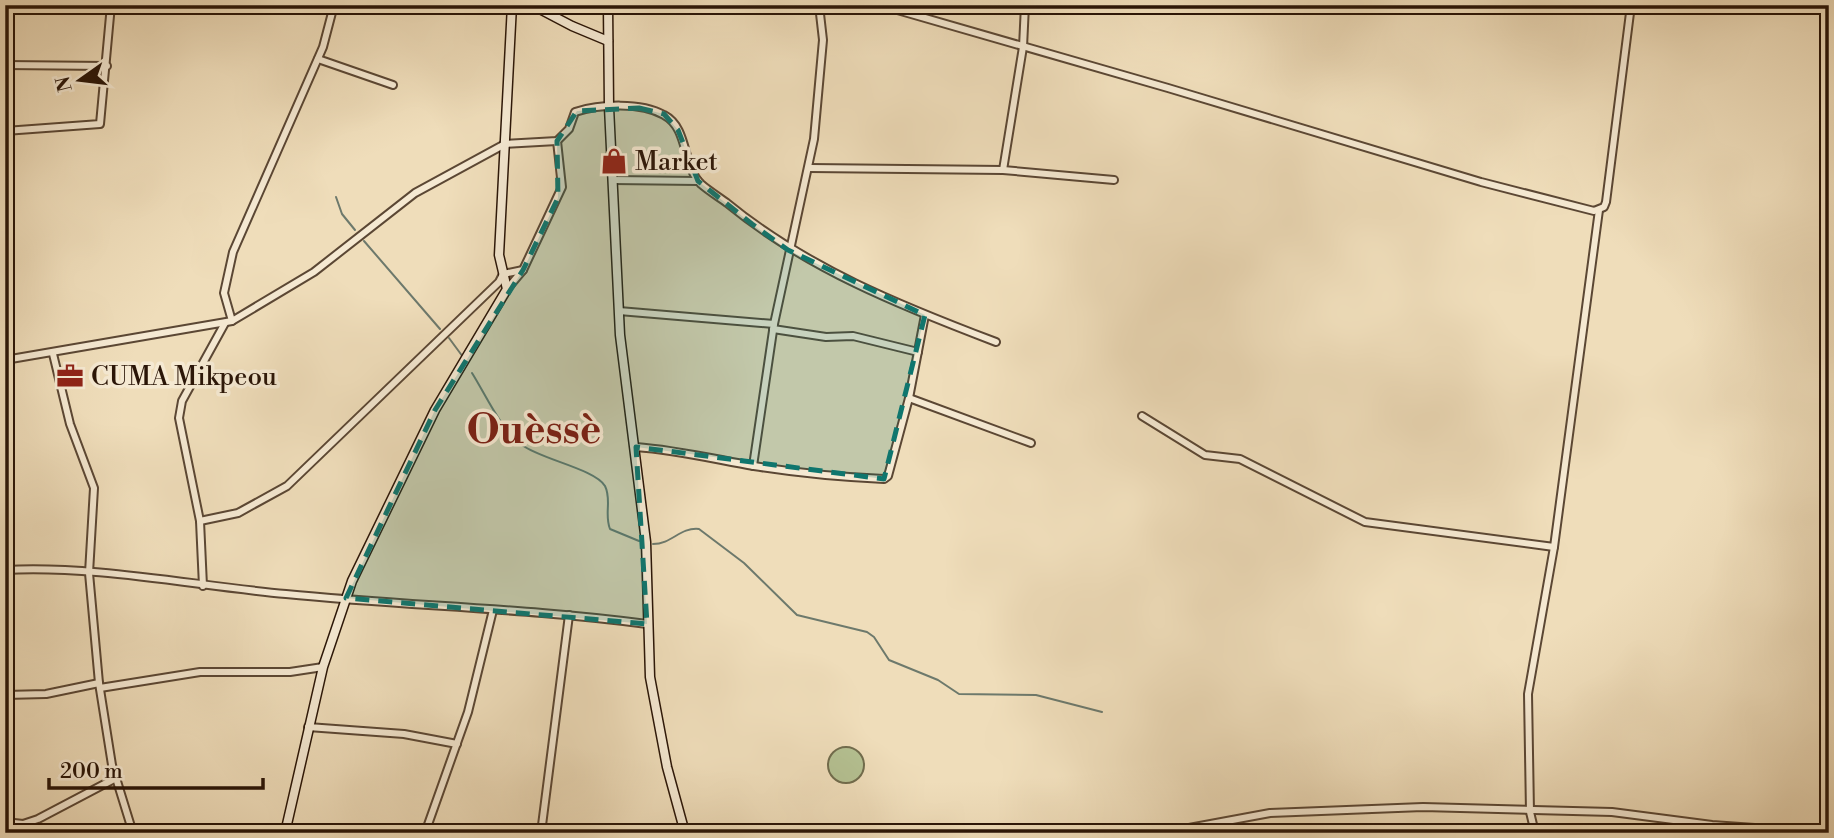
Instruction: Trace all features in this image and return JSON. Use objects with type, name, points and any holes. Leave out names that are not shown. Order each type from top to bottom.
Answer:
[{"type":"street","points":[[5,131],[100,124],[111,5]]},
{"type":"street","points":[[203,586],[200,521],[180,432],[180,408],[207,351],[229,322],[224,293],[233,252],[318,59],[334,5]]},
{"type":"street","points":[[506,289],[499,255],[512,5]]},
{"type":"street","points":[[532,5],[608,41]]},
{"type":"street","points":[[608,5],[609,107],[619,311],[646,542],[647,624],[654,699],[685,833]]},
{"type":"street","points":[[754,466],[773,327],[788,250],[810,167],[821,67],[819,5]]},
{"type":"street","points":[[880,5],[1481,183],[1583,209],[1599,210],[1604,207],[1608,195],[1631,5]]},
{"type":"street","points":[[1003,170],[1023,47],[1025,5]]},
{"type":"street","points":[[318,59],[393,85]]},
{"type":"street","points":[[5,65],[107,66]]},
{"type":"street","points":[[5,360],[53,354],[229,322],[314,272],[415,194],[505,144],[557,141],[569,129],[575,112],[609,107],[639,108],[670,118],[678,130],[698,181],[788,250],[925,315],[996,342]]},
{"type":"street","points":[[285,833],[323,667],[346,598],[435,410],[506,289],[523,270],[562,187],[557,141]]},
{"type":"street","points":[[810,167],[1003,170],[1114,180]]},
{"type":"street","points":[[612,180],[698,181]]},
{"type":"street","points":[[1535,833],[1530,812],[1528,694],[1554,547],[1599,210]]},
{"type":"street","points":[[503,274],[523,270]]},
{"type":"street","points":[[200,521],[238,513],[287,486],[499,282],[503,274]]},
{"type":"street","points":[[619,311],[773,327],[826,337],[853,336],[918,352]]},
{"type":"street","points":[[636,447],[677,450],[754,466],[840,477],[884,479],[888,476],[909,398],[925,315]]},
{"type":"street","points":[[53,354],[70,424],[94,488],[89,573],[99,686],[116,778],[133,833]]},
{"type":"street","points":[[909,398],[1031,443]]},
{"type":"street","points":[[1142,416],[1205,455],[1240,459],[1365,522],[1554,547]]},
{"type":"street","points":[[5,570],[89,573],[203,586],[569,615],[647,624]]},
{"type":"street","points":[[425,833],[478,678],[493,610]]},
{"type":"street","points":[[541,833],[569,615]]},
{"type":"street","points":[[5,695],[46,694],[200,672],[282,672],[323,667]]},
{"type":"street","points":[[308,727],[404,734],[457,744]]},
{"type":"street","points":[[5,822],[23,824],[38,819],[116,778]]},
{"type":"street","points":[[1162,833],[1241,817],[1295,811],[1423,807],[1530,812],[1612,812],[1712,825],[1829,833]]},
{"type":"highlighted area","points":[[639,108],[664,114],[678,130],[698,181],[752,224],[788,250],[925,315],[884,479],[636,447],[647,624],[346,598],[435,410],[523,270],[558,198],[557,141],[577,111]]},
{"type":"green space","points":[[5,5],[10,5],[14,61],[5,62]]},
{"type":"green space","points":[[846,747],[859,752],[864,765],[859,778],[846,783],[833,778],[828,765],[833,752]]},
{"type":"waterway","points":[[336,197],[342,214],[355,230]]},
{"type":"waterway","points":[[364,241],[440,329]]},
{"type":"waterway","points":[[449,338],[463,357]]},
{"type":"waterway","points":[[472,373],[500,421],[514,438],[530,450],[579,469],[599,480],[607,491],[610,529],[639,541]]},
{"type":"waterway","points":[[653,544],[666,541],[686,530],[699,529],[744,563],[797,615],[867,632],[874,637],[889,660],[938,680],[959,694],[1036,695],[1102,712]]},
{"type":"place","name":"Market","points":[[614,161]]},
{"type":"place","name":"CUMA Mikpeou","points":[[70,376]]},
{"type":"district","name":"Ouèssè","points":[[534,429]]}]
